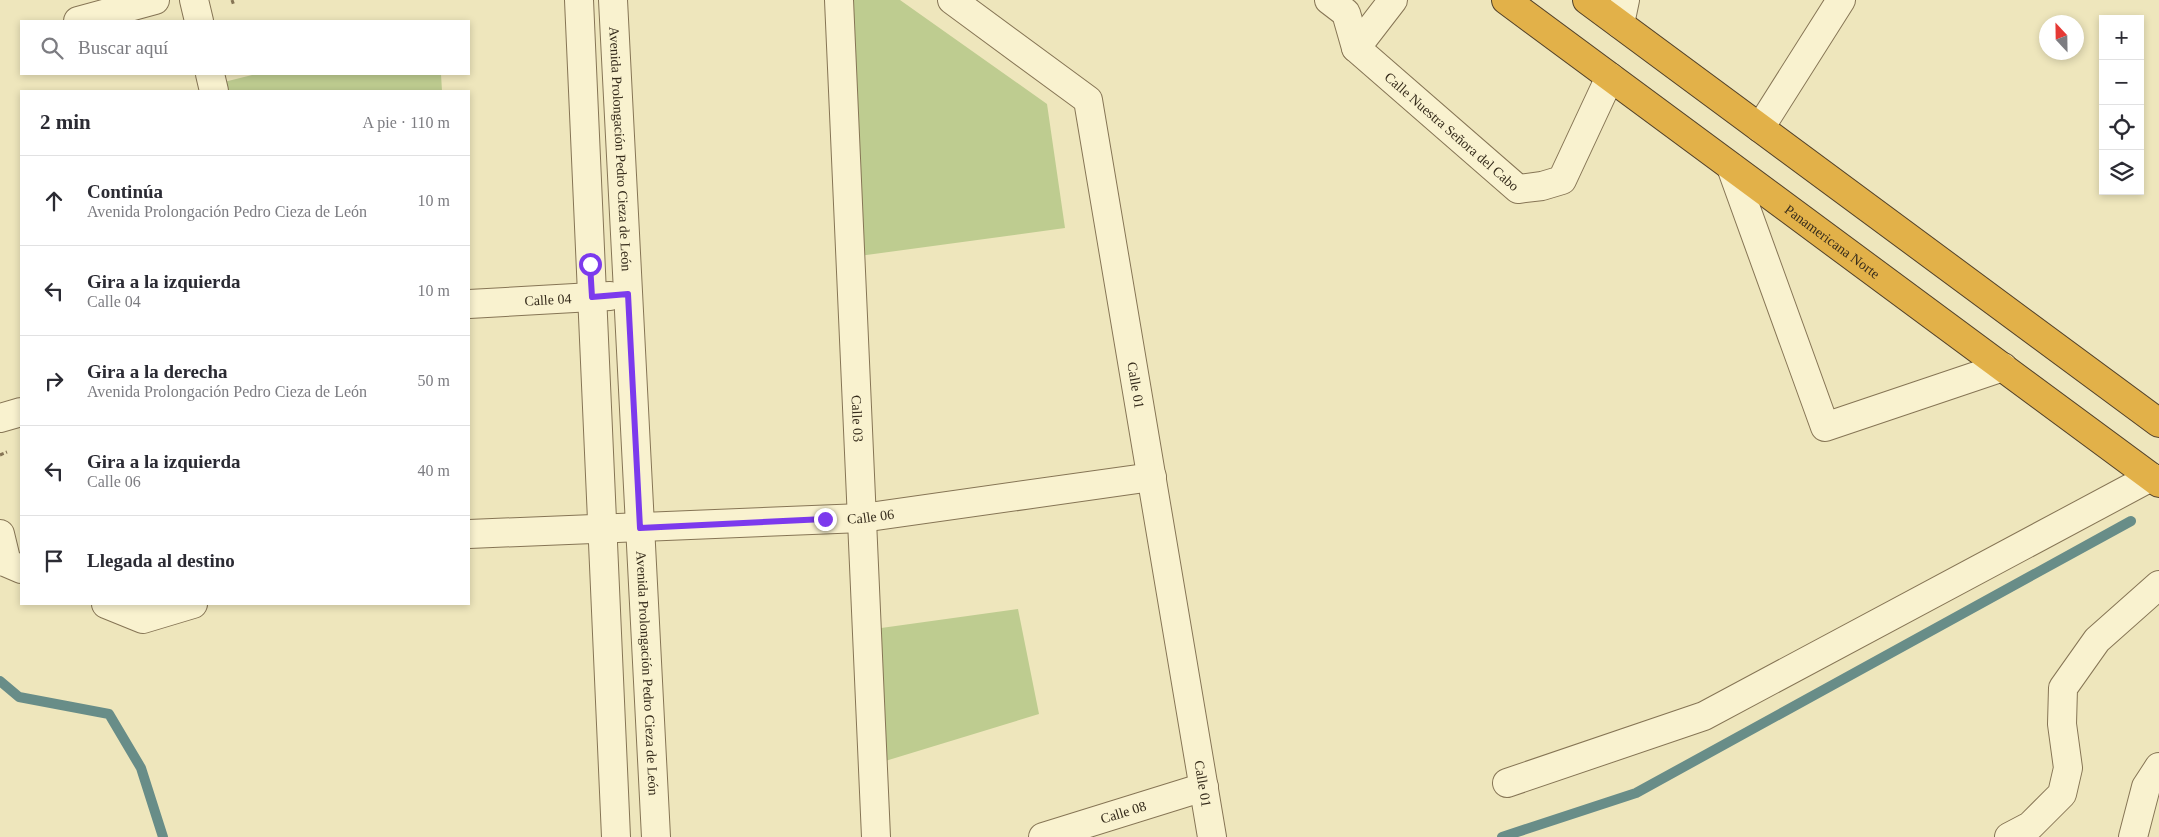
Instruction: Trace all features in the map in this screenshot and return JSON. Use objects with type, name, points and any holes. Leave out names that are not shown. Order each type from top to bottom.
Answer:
[{"type":"highway","name":"Panamericana Norte","points":[[1506,0],[2155,480]]},
{"type":"highway","points":[[1587,0],[1622,12],[1760,128],[2159,423]]},
{"type":"street","points":[[82,20],[155,0]]},
{"type":"street","points":[[194,0],[199,20]]},
{"type":"street","points":[[579,0],[616,837]]},
{"type":"street","name":"Avenida Prolongación Pedro Cieza de León","points":[[613,0],[656,837]]},
{"type":"street","name":"Calle 03","points":[[839,0],[876,837]]},
{"type":"street","name":"Calle 01","points":[[952,0],[1088,100],[1212,837]]},
{"type":"street","points":[[1330,0],[1346,13],[1356,48]]},
{"type":"street","points":[[1356,48],[1393,0]]},
{"type":"street","points":[[1760,128],[1841,0]]},
{"type":"street","name":"Calle Nuestra Señora del Cabo","points":[[1356,48],[1518,189],[1542,186],[1562,180],[1610,78]]},
{"type":"street","points":[[210,75],[214,90]]},
{"type":"street","points":[[1731,167],[1825,427],[2002,367]]},
{"type":"street","name":"Calle 04","points":[[470,304],[628,294]]},
{"type":"street","points":[[0,418],[20,412]]},
{"type":"street","name":"Calle 06","points":[[470,534],[862,518],[1152,477]]},
{"type":"street","points":[[1507,783],[1704,716],[2155,480]]},
{"type":"street","points":[[0,534],[7,563],[20,569]]},
{"type":"street","points":[[2008,837],[2030,826],[2062,794],[2068,768],[2062,724],[2063,688],[2097,640],[2159,585]]},
{"type":"street","points":[[108,605],[143,619],[190,605]]},
{"type":"street","points":[[2133,837],[2146,787],[2159,767]]},
{"type":"street","name":"Calle 08","points":[[1043,837],[1204,786]]},
{"type":"path","points":[[232,0],[234,6]]},
{"type":"path","points":[[0,454],[8,452]]},
{"type":"green space","points":[[849,0],[900,0],[1047,104],[1065,228],[859,256]]},
{"type":"green space","points":[[252,75],[441,75],[442,90],[226,90],[224,82]]},
{"type":"green space","points":[[1018,609],[1039,714],[882,762],[874,629]]},
{"type":"waterway","points":[[1502,837],[1636,793],[2131,521]]},
{"type":"waterway","points":[[0,681],[19,697],[109,714],[141,768],[163,837]]},
{"type":"route","points":[[590,264],[592,297],[628,294],[640,528],[825,519]]}]
